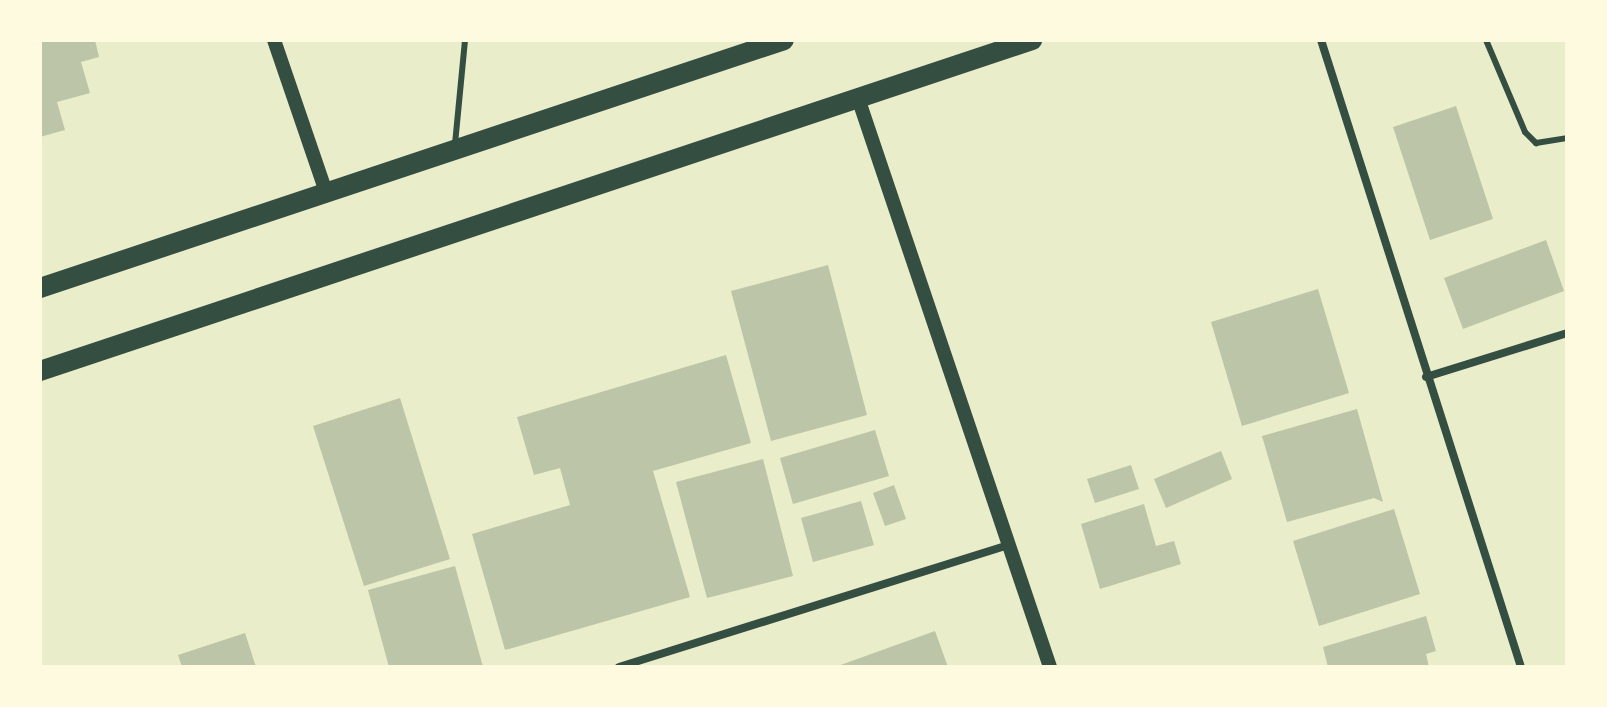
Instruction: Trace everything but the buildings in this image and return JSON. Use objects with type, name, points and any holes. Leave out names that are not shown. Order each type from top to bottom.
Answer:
[{"type":"main road","points":[[40,288],[327,195],[784,40]]},
{"type":"main road","points":[[40,371],[1032,40]]},
{"type":"street","points":[[274,40],[327,195]]},
{"type":"street","points":[[1321,40],[1521,667]]},
{"type":"street","points":[[858,98],[1050,667]]},
{"type":"street","points":[[1426,377],[1567,333]]},
{"type":"street","points":[[619,667],[1009,545]]},
{"type":"lane","points":[[454,151],[465,40]]},
{"type":"lane","points":[[1486,40],[1525,132],[1536,143],[1567,138]]}]
